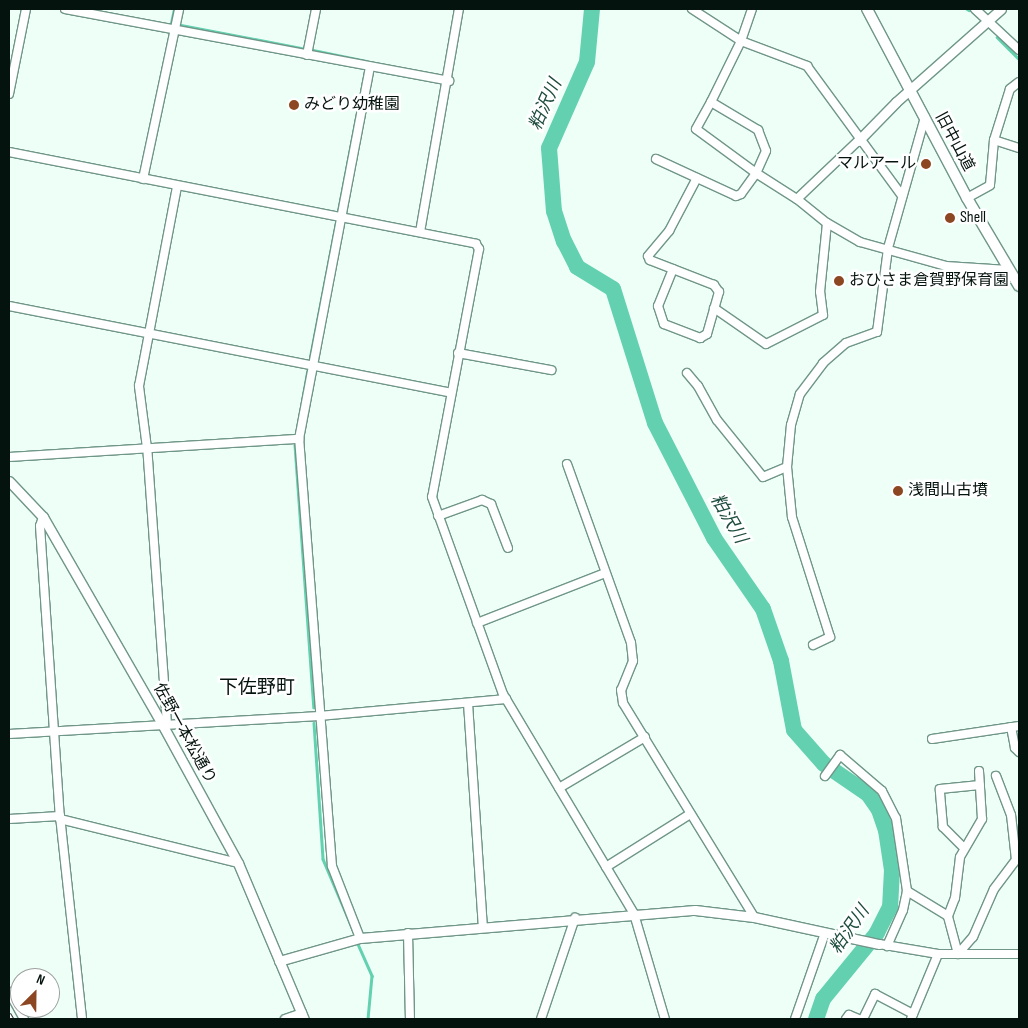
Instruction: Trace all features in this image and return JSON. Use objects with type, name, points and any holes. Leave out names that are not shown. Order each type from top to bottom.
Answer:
[{"type":"main road","name":"旧中山道","points":[[867,9],[967,198],[1015,277]]},
{"type":"street","points":[[9,94],[26,9]]},
{"type":"street","points":[[64,9],[448,81]]},
{"type":"street","points":[[143,179],[179,9]]},
{"type":"street","points":[[306,55],[316,9]]},
{"type":"street","points":[[420,232],[448,81],[459,9]]},
{"type":"street","points":[[692,9],[741,41],[807,66],[858,141],[902,196]]},
{"type":"street","points":[[752,9],[741,41],[696,129],[756,173],[797,199],[826,223],[860,242],[888,248],[946,266],[1015,277]]},
{"type":"street","points":[[975,9],[1019,50]]},
{"type":"street","points":[[797,199],[1001,9]]},
{"type":"street","points":[[360,938],[332,866],[299,439],[370,67]]},
{"type":"street","points":[[967,198],[990,185],[994,140],[1010,89],[1019,82]]},
{"type":"street","points":[[656,159],[736,196],[756,173],[766,151],[758,130],[710,102]]},
{"type":"street","points":[[813,645],[830,637],[792,517],[787,467],[794,411],[811,375],[846,343],[877,332],[888,248],[925,117]]},
{"type":"street","points":[[994,140],[1019,148]]},
{"type":"street","points":[[9,152],[177,187],[476,244],[479,249],[432,497],[506,699],[634,914],[665,1019]]},
{"type":"street","points":[[673,269],[658,306],[664,324],[700,338],[706,334],[719,292],[714,285],[650,260],[648,256],[669,231],[697,178]]},
{"type":"street","points":[[164,724],[147,448],[139,386],[147,334],[177,187]]},
{"type":"street","points":[[714,308],[766,344],[823,315],[820,292],[826,223]]},
{"type":"street","points":[[9,306],[451,393]]},
{"type":"street","points":[[458,353],[551,370]]},
{"type":"street","points":[[686,373],[729,436],[763,477],[787,467]]},
{"type":"street","points":[[9,457],[299,439]]},
{"type":"street","points":[[567,464],[633,652],[621,696],[690,814],[754,917]]},
{"type":"street","name":"佐野一本松通り","points":[[9,481],[43,517],[164,724],[238,863],[303,1016]]},
{"type":"street","points":[[438,516],[482,500],[491,504],[508,548]]},
{"type":"street","points":[[43,517],[40,526],[60,818],[82,1019]]},
{"type":"street","points":[[477,623],[605,573]]},
{"type":"street","points":[[9,734],[320,716],[506,699]]},
{"type":"street","points":[[468,703],[482,927]]},
{"type":"street","points":[[932,740],[1019,726]]},
{"type":"street","points":[[1011,727],[1015,748],[1019,752]]},
{"type":"street","points":[[559,788],[645,737]]},
{"type":"street","points":[[825,776],[840,754],[882,791],[896,818],[907,891],[904,910],[883,945]]},
{"type":"street","points":[[958,954],[948,916],[955,898],[957,869],[964,848],[982,819],[979,771]]},
{"type":"street","points":[[958,954],[973,937],[994,890],[1013,867],[1018,846],[1011,815],[996,776]]},
{"type":"street","points":[[964,848],[942,827],[940,789],[980,785]]},
{"type":"street","points":[[606,867],[690,814]]},
{"type":"street","points":[[9,819],[60,818],[238,863]]},
{"type":"street","points":[[907,891],[948,916]]},
{"type":"street","points":[[280,961],[360,938],[575,918],[695,910],[754,917],[861,941],[938,954],[1019,954]]},
{"type":"street","points":[[542,1019],[575,918]]},
{"type":"street","points":[[408,933],[410,1019]]},
{"type":"street","points":[[795,1019],[825,933]]},
{"type":"street","points":[[863,1019],[876,994],[912,1016],[938,954]]},
{"type":"street","points":[[9,992],[24,1019]]},
{"type":"street","points":[[846,1019],[849,1015],[859,1019]]},
{"type":"street","points":[[285,1019],[303,1016]]},
{"type":"waterway","points":[[171,23],[174,9]]},
{"type":"waterway","name":"粕沢川","points":[[592,9],[587,62],[549,148],[554,211],[564,241],[577,267],[613,289],[655,423],[714,538],[763,609],[781,661],[794,730],[824,764],[868,794],[879,810],[886,830],[892,870],[890,907],[877,933],[823,999],[816,1019]]},
{"type":"waterway","points":[[181,25],[302,48]]},
{"type":"waterway","points":[[997,37],[1019,59]]},
{"type":"waterway","points":[[313,50],[366,61]]},
{"type":"waterway","points":[[338,211],[365,71]]},
{"type":"waterway","points":[[310,357],[336,222]]},
{"type":"waterway","points":[[297,430],[307,372]]},
{"type":"waterway","points":[[295,445],[314,707]]},
{"type":"waterway","points":[[314,723],[323,859],[354,932]]},
{"type":"waterway","points":[[358,944],[372,976],[368,1019]]},
{"type":"railway","points":[[9,1014],[12,1019]]},
{"type":"place","name":"みどり幼稚園","points":[[294,105]]},
{"type":"place","name":"マルアール","points":[[926,164]]},
{"type":"place","name":"Shell","points":[[950,218]]},
{"type":"place","name":"おひさま倉賀野保育園","points":[[839,281]]},
{"type":"place","name":"浅間山古墳","points":[[898,491]]},
{"type":"district","name":"下佐野町","points":[[257,688]]}]
